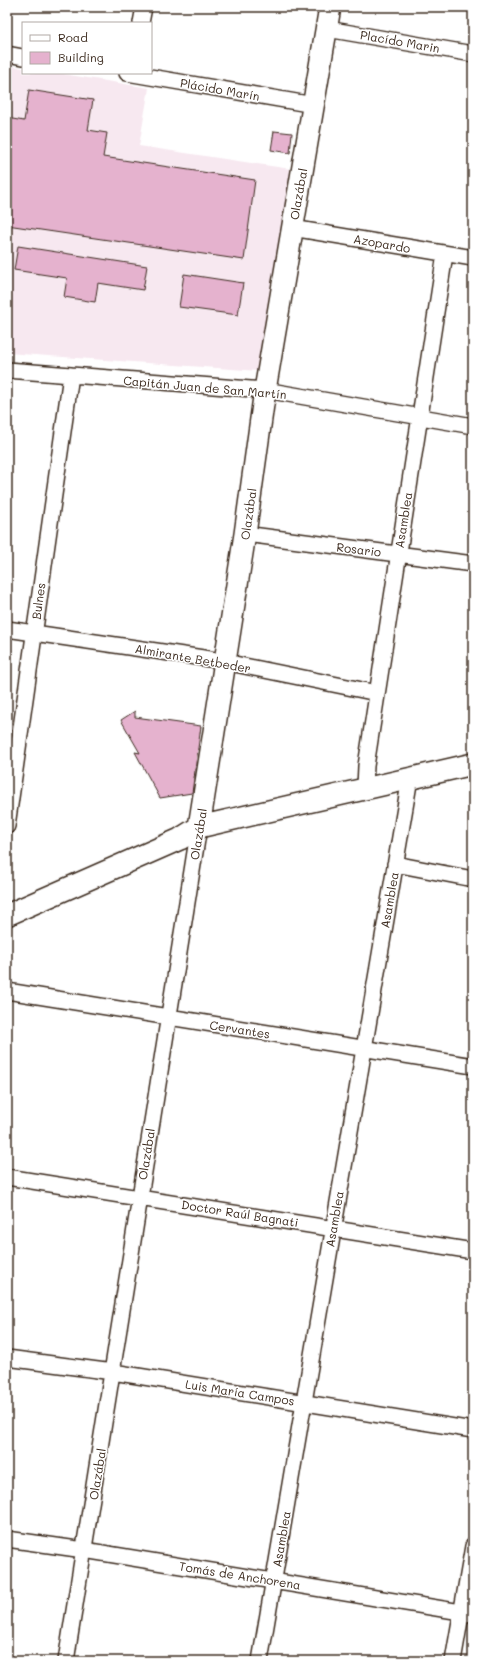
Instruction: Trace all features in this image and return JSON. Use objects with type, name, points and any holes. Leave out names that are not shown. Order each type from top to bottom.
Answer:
[{"type":"street","points":[[141,22],[144,7]]},
{"type":"street","name":"Olazábal","points":[[66,1661],[225,662],[265,390],[330,7]]},
{"type":"street","name":"Placído Marin","points":[[327,29],[473,54]]},
{"type":"street","points":[[7,54],[22,57]]},
{"type":"street","name":"Plácido Marín","points":[[136,74],[314,106]]},
{"type":"street","name":"Azopardo","points":[[292,228],[473,258]]},
{"type":"street","name":"Asamblea","points":[[365,787],[366,766],[445,254]]},
{"type":"street","name":"Capitán Juan de San Martín","points":[[7,370],[265,390],[473,426]]},
{"type":"street","name":"Bulnes","points":[[7,826],[8,809],[71,375]]},
{"type":"street","name":"Rosario","points":[[245,534],[473,564]]},
{"type":"street","name":"Almirante Betbeder","points":[[7,629],[225,662],[377,693]]},
{"type":"street","points":[[7,915],[180,839],[199,827],[365,787],[473,764]]},
{"type":"street","name":"Asamblea","points":[[260,1661],[332,1229],[410,778]]},
{"type":"street","points":[[7,900],[182,824],[199,827]]},
{"type":"street","points":[[395,864],[473,879]]},
{"type":"street","name":"Cervantes","points":[[7,991],[473,1066]]},
{"type":"street","name":"Doctor Raúl Bagnati","points":[[7,1177],[139,1196],[332,1229],[473,1251]]},
{"type":"street","name":"Luis María Campos","points":[[7,1358],[113,1372],[473,1430]]},
{"type":"street","name":"Tomás de Anchorena","points":[[7,1539],[274,1580],[467,1613]]},
{"type":"street","points":[[453,1661],[467,1613],[473,1546]]},
{"type":"shaded area","points":[[7,65],[22,68],[22,74],[63,74],[149,88],[139,146],[291,169],[259,371],[7,353]]},
{"type":"building","points":[[29,90],[93,100],[88,130],[107,133],[103,157],[255,180],[244,260],[7,225],[7,118],[24,121]]},
{"type":"building","points":[[274,131],[292,133],[290,153],[271,150]]},
{"type":"building","points":[[18,246],[147,266],[143,290],[98,283],[95,302],[64,297],[67,278],[14,270]]},
{"type":"building","points":[[184,274],[243,283],[238,315],[179,307]]},
{"type":"building","points":[[135,711],[135,717],[201,726],[192,793],[160,798],[135,752],[140,753],[121,720]]}]
